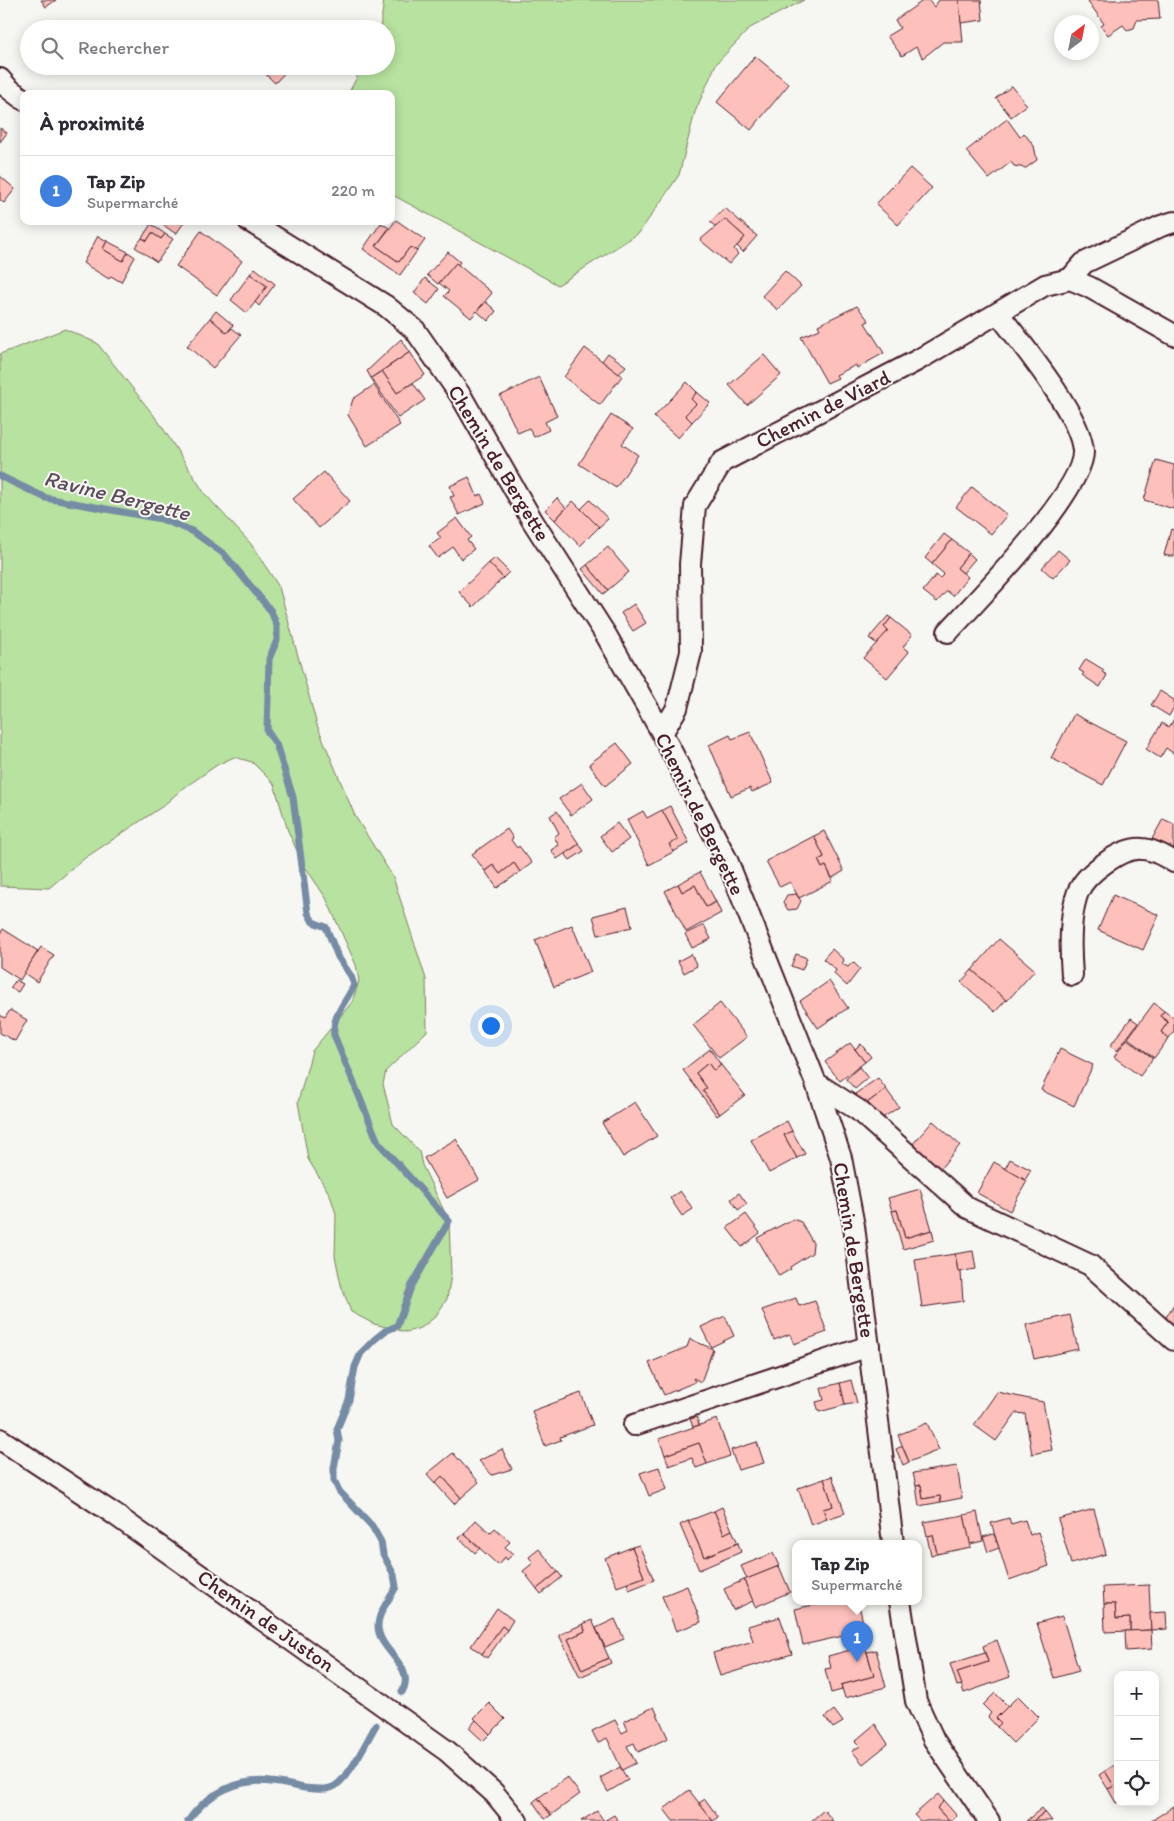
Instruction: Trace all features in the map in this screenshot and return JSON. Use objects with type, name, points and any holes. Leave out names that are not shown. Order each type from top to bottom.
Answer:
[{"type":"street","points":[[0,79],[20,97]]},
{"type":"street","points":[[1174,222],[1161,226],[1084,263],[1070,279],[1089,287],[1174,335]]},
{"type":"street","name":"Chemin de Bergette","points":[[255,225],[386,306],[415,330],[461,396],[532,520],[606,635],[662,733],[727,860],[816,1084],[841,1158],[854,1226],[893,1540]]},
{"type":"street","name":"Chemin de Viard","points":[[662,733],[677,708],[691,652],[690,564],[695,506],[722,462],[918,360],[1045,285],[1070,279]]},
{"type":"street","points":[[948,632],[1030,543],[1074,479],[1083,452],[1077,428],[1042,370],[998,313]]},
{"type":"street","points":[[1072,975],[1069,942],[1078,891],[1098,866],[1125,853],[1142,848],[1174,862]]},
{"type":"street","points":[[816,1084],[858,1110],[968,1208],[1090,1265],[1174,1340]]},
{"type":"street","points":[[634,1425],[869,1346]]},
{"type":"street","name":"Chemin de Juston","points":[[0,1439],[114,1514],[447,1750],[494,1793],[517,1821]]},
{"type":"street","points":[[901,1605],[916,1701],[934,1740],[989,1821]]},
{"type":"green space","points":[[384,0],[804,0],[750,28],[716,64],[695,112],[679,175],[639,233],[558,285],[395,196],[395,90],[350,90],[358,75],[395,75],[395,20],[381,20]]},
{"type":"green space","points":[[65,329],[97,343],[159,422],[205,494],[251,544],[279,587],[317,725],[355,816],[393,877],[426,979],[427,1031],[386,1071],[383,1084],[393,1124],[419,1151],[422,1165],[449,1221],[451,1275],[447,1299],[435,1317],[421,1328],[406,1332],[374,1324],[351,1312],[341,1285],[335,1256],[336,1214],[330,1195],[308,1159],[298,1102],[312,1051],[352,1002],[359,981],[356,965],[326,898],[303,864],[288,831],[274,784],[252,762],[234,757],[217,765],[181,790],[163,806],[85,858],[49,888],[0,886],[0,354]]},
{"type":"building","points":[[41,0],[56,0],[46,7]]},
{"type":"building","points":[[924,0],[928,0],[934,7],[939,0],[959,0],[963,42],[943,42],[923,58],[916,47],[902,56],[887,36],[900,28],[895,20]]},
{"type":"building","points":[[959,0],[981,0],[983,20],[961,23]]},
{"type":"building","points":[[1158,0],[1160,19],[1137,20],[1134,28],[1127,30],[1123,25],[1108,35],[1101,26],[1104,24],[1099,15],[1088,1]]},
{"type":"building","points":[[755,56],[789,84],[751,130],[717,102]]},
{"type":"building","points":[[267,75],[283,75],[275,83]]},
{"type":"building","points":[[1012,86],[1027,105],[1011,117],[996,98]]},
{"type":"building","points":[[1007,119],[1020,137],[1024,133],[1034,146],[1037,160],[1026,168],[1014,166],[1011,162],[989,179],[966,151]]},
{"type":"building","points":[[0,128],[7,133],[0,142]]},
{"type":"building","points":[[910,168],[932,188],[898,225],[876,204]]},
{"type":"building","points":[[0,176],[15,189],[4,203],[0,200]]},
{"type":"building","points":[[725,208],[757,236],[743,252],[737,246],[745,237],[725,219],[717,228],[710,222]]},
{"type":"building","points":[[725,219],[745,237],[734,249],[738,254],[729,264],[700,240]]},
{"type":"building","points":[[396,220],[425,240],[417,251],[410,247],[399,262],[376,246],[392,225],[395,225]]},
{"type":"building","points":[[150,225],[165,234],[161,239],[152,233],[147,241],[142,238]]},
{"type":"building","points":[[164,225],[182,225],[176,234]]},
{"type":"building","points":[[380,225],[384,225],[389,228],[376,246],[399,262],[410,247],[417,251],[400,275],[363,249]]},
{"type":"building","points":[[201,231],[242,261],[217,295],[176,266]]},
{"type":"building","points":[[152,233],[161,239],[165,234],[173,239],[157,262],[135,247],[142,238],[147,241]]},
{"type":"building","points":[[98,236],[107,241],[103,249],[123,261],[128,252],[135,257],[121,282],[111,276],[109,279],[83,263]]},
{"type":"building","points":[[107,241],[128,252],[123,261],[103,249]]},
{"type":"building","points":[[448,252],[460,262],[458,265],[456,263],[438,284],[427,275]]},
{"type":"building","points":[[456,263],[492,293],[471,318],[444,296],[449,291],[439,283]]},
{"type":"building","points":[[255,268],[275,284],[259,306],[255,302],[267,286],[250,274]]},
{"type":"building","points":[[785,271],[801,286],[778,310],[762,296]]},
{"type":"building","points":[[250,274],[267,286],[247,313],[231,300]]},
{"type":"building","points":[[425,278],[439,289],[428,304],[414,293]]},
{"type":"building","points":[[486,302],[496,311],[488,321],[477,311]]},
{"type":"building","points":[[857,306],[869,321],[865,323],[884,353],[857,368],[856,365],[836,375],[838,378],[827,383],[801,337],[820,329],[818,325]]},
{"type":"building","points":[[216,311],[233,325],[227,333],[210,318]]},
{"type":"building","points":[[210,318],[227,333],[232,328],[241,335],[213,368],[187,346]]},
{"type":"building","points":[[401,339],[410,352],[371,378],[367,371]]},
{"type":"building","points":[[585,348],[622,376],[600,405],[564,377]]},
{"type":"building","points":[[410,352],[425,375],[397,393],[382,371]]},
{"type":"building","points":[[608,353],[626,366],[619,374],[602,361]]},
{"type":"building","points":[[764,355],[781,375],[747,405],[729,385]]},
{"type":"building","points":[[382,371],[397,393],[413,383],[425,400],[398,418],[371,378]]},
{"type":"building","points":[[539,377],[557,416],[545,422],[549,430],[534,437],[529,428],[518,433],[500,396]]},
{"type":"building","points":[[687,382],[697,392],[691,399],[696,404],[685,415],[692,422],[678,438],[654,417]]},
{"type":"building","points":[[374,385],[400,425],[367,446],[348,415],[353,399]]},
{"type":"building","points":[[697,392],[710,403],[692,422],[685,415],[696,404],[691,399]]},
{"type":"building","points":[[611,415],[633,429],[622,444],[638,455],[616,488],[579,464]]},
{"type":"building","points":[[1156,460],[1174,465],[1174,509],[1144,500]]},
{"type":"building","points":[[324,472],[350,501],[319,528],[293,499]]},
{"type":"building","points":[[469,477],[477,496],[481,494],[485,503],[459,515],[450,497],[454,496],[450,486]]},
{"type":"building","points":[[972,487],[1007,515],[991,534],[956,507]]},
{"type":"building","points":[[557,498],[566,508],[555,520],[545,510]]},
{"type":"building","points":[[590,500],[608,519],[599,527],[581,509]]},
{"type":"building","points":[[573,501],[599,527],[580,546],[555,520]]},
{"type":"building","points":[[457,518],[471,537],[467,540],[474,549],[461,559],[453,547],[438,558],[429,546],[441,538],[437,533]]},
{"type":"building","points":[[1171,529],[1174,530],[1174,557],[1164,555]]},
{"type":"building","points":[[944,534],[952,540],[932,564],[925,558]]},
{"type":"building","points":[[952,540],[969,553],[957,568],[968,577],[953,596],[947,591],[937,602],[923,591],[936,575],[940,578],[944,574],[932,564]]},
{"type":"building","points":[[608,547],[629,572],[608,590],[587,565]]},
{"type":"building","points":[[1058,550],[1070,560],[1053,578],[1042,568]]},
{"type":"building","points":[[969,553],[975,559],[963,573],[957,568]]},
{"type":"building","points":[[495,558],[509,572],[503,578],[489,563]]},
{"type":"building","points":[[489,563],[503,578],[473,607],[459,592]]},
{"type":"building","points":[[587,565],[608,590],[603,594],[582,569]]},
{"type":"building","points":[[634,604],[646,623],[633,631],[621,613]]},
{"type":"building","points":[[888,616],[891,618],[884,627],[888,631],[877,644],[869,638]]},
{"type":"building","points":[[891,618],[912,635],[903,647],[909,652],[887,678],[863,658],[888,631],[884,627]]},
{"type":"building","points":[[1086,659],[1104,670],[1102,672],[1107,675],[1100,687],[1082,675],[1084,673],[1079,670]]},
{"type":"building","points":[[1160,691],[1174,700],[1174,707],[1169,716],[1151,705]]},
{"type":"building","points":[[1074,714],[1126,741],[1103,785],[1051,758]]},
{"type":"building","points":[[1174,719],[1174,754],[1166,748],[1160,758],[1146,749],[1162,723],[1169,727]]},
{"type":"building","points":[[750,732],[773,783],[752,792],[750,788],[731,796],[709,745],[730,735],[732,739]]},
{"type":"building","points":[[617,743],[633,764],[605,786],[589,764]]},
{"type":"building","points":[[582,783],[593,799],[571,815],[559,799]]},
{"type":"building","points":[[670,806],[689,843],[673,852],[669,844],[678,840],[662,810]]},
{"type":"building","points":[[662,810],[678,840],[669,844],[673,852],[649,865],[627,820],[643,811],[647,818]]},
{"type":"building","points":[[557,811],[579,844],[557,859],[551,850],[559,845],[554,837],[559,833],[550,816]]},
{"type":"building","points":[[1163,819],[1174,824],[1174,851],[1152,839]]},
{"type":"building","points":[[617,823],[629,839],[612,852],[600,836]]},
{"type":"building","points":[[507,829],[513,838],[511,840],[517,848],[519,846],[532,863],[520,872],[514,863],[500,874],[493,865],[485,871],[472,854]]},
{"type":"building","points":[[824,831],[844,871],[832,878],[826,866],[822,868],[818,860],[824,857],[814,836]]},
{"type":"building","points":[[814,836],[824,857],[818,860],[822,868],[826,866],[833,881],[799,898],[790,882],[780,887],[766,861]]},
{"type":"building","points":[[579,844],[584,851],[570,860],[565,854]]},
{"type":"building","points":[[514,863],[520,872],[497,888],[485,871],[493,865],[500,874]]},
{"type":"building","points":[[700,872],[716,902],[706,907],[695,885],[682,892],[678,884]]},
{"type":"building","points":[[678,884],[682,892],[695,885],[706,907],[716,902],[721,913],[686,932],[665,891]]},
{"type":"building","points":[[796,894],[801,901],[797,909],[788,910],[783,902],[787,895]]},
{"type":"building","points":[[1113,895],[1159,915],[1143,950],[1098,930]]},
{"type":"building","points":[[627,907],[632,927],[598,935],[593,916]]},
{"type":"building","points":[[572,925],[591,972],[554,987],[535,940]]},
{"type":"building","points":[[704,925],[711,939],[692,948],[685,934]]},
{"type":"building","points":[[3,929],[38,951],[20,980],[0,967],[0,934]]},
{"type":"building","points":[[999,939],[1035,970],[1007,1001],[972,970]]},
{"type":"building","points":[[41,947],[54,955],[37,982],[24,973]]},
{"type":"building","points":[[832,949],[844,960],[842,964],[848,967],[853,962],[860,969],[847,986],[834,974],[836,970],[823,959]]},
{"type":"building","points":[[691,954],[697,966],[684,973],[678,961]]},
{"type":"building","points":[[796,954],[807,958],[802,970],[791,966]]},
{"type":"building","points":[[972,970],[1006,1000],[995,1012],[961,982]]},
{"type":"building","points":[[16,980],[23,984],[18,992],[10,988]]},
{"type":"building","points":[[829,981],[848,1008],[818,1028],[800,1001]]},
{"type":"building","points":[[720,1003],[747,1037],[719,1058],[693,1025]]},
{"type":"building","points":[[1154,1003],[1164,1011],[1160,1016],[1168,1022],[1161,1032],[1169,1038],[1154,1058],[1128,1038]]},
{"type":"building","points":[[10,1010],[27,1020],[15,1041],[0,1033],[0,1015],[5,1018]]},
{"type":"building","points":[[1164,1011],[1174,1018],[1174,1031],[1169,1038],[1161,1032],[1168,1022],[1160,1016]]},
{"type":"building","points":[[1131,1018],[1138,1023],[1117,1051],[1110,1046]]},
{"type":"building","points":[[1127,1039],[1153,1058],[1140,1076],[1114,1057]]},
{"type":"building","points":[[850,1043],[865,1062],[840,1081],[825,1062]]},
{"type":"building","points":[[861,1044],[871,1057],[865,1062],[855,1049]]},
{"type":"building","points":[[710,1049],[721,1065],[714,1071],[708,1063],[696,1073],[707,1088],[703,1091],[720,1114],[717,1116],[683,1070]]},
{"type":"building","points":[[1060,1049],[1093,1065],[1074,1106],[1041,1090]]},
{"type":"building","points":[[708,1063],[714,1071],[721,1065],[745,1095],[720,1114],[703,1091],[707,1088],[696,1073]]},
{"type":"building","points":[[859,1067],[868,1078],[855,1089],[846,1079]]},
{"type":"building","points":[[878,1078],[886,1089],[863,1106],[855,1094]]},
{"type":"building","points":[[886,1089],[899,1107],[878,1121],[863,1106]]},
{"type":"building","points":[[635,1102],[657,1136],[623,1157],[602,1123]]},
{"type":"building","points":[[787,1121],[792,1131],[784,1135],[797,1158],[769,1173],[751,1140]]},
{"type":"building","points":[[933,1121],[960,1145],[939,1170],[911,1146]]},
{"type":"building","points":[[792,1131],[805,1154],[797,1158],[784,1135]]},
{"type":"building","points":[[456,1139],[479,1180],[447,1198],[424,1158]]},
{"type":"building","points":[[1010,1159],[1031,1170],[1025,1180],[1005,1169]]},
{"type":"building","points":[[994,1162],[1027,1181],[1010,1211],[977,1193]]},
{"type":"building","points":[[920,1189],[932,1230],[905,1238],[897,1210],[892,1211],[888,1198]]},
{"type":"building","points":[[680,1191],[693,1209],[682,1216],[670,1198]]},
{"type":"building","points":[[739,1193],[747,1204],[738,1210],[731,1199]]},
{"type":"building","points":[[897,1210],[905,1238],[932,1230],[934,1240],[903,1249],[892,1211]]},
{"type":"building","points":[[746,1214],[760,1233],[742,1247],[727,1228]]},
{"type":"building","points":[[793,1219],[801,1222],[813,1243],[812,1253],[779,1276],[757,1238]]},
{"type":"building","points":[[973,1251],[976,1269],[958,1272],[955,1254]]},
{"type":"building","points":[[955,1254],[958,1272],[961,1272],[963,1301],[922,1307],[915,1260]]},
{"type":"building","points":[[796,1298],[799,1306],[815,1301],[827,1332],[794,1344],[790,1334],[774,1340],[762,1310]]},
{"type":"building","points":[[1174,1304],[1174,1331],[1162,1324]]},
{"type":"building","points":[[1070,1315],[1078,1349],[1034,1359],[1026,1325]]},
{"type":"building","points":[[725,1316],[734,1336],[711,1347],[701,1327]]},
{"type":"building","points":[[690,1339],[713,1349],[701,1382],[693,1378],[695,1382],[664,1395],[649,1363],[687,1347]]},
{"type":"building","points":[[851,1380],[857,1403],[845,1405],[840,1383]]},
{"type":"building","points":[[840,1383],[845,1405],[819,1412],[816,1402],[824,1400],[821,1388]]},
{"type":"building","points":[[997,1392],[1043,1402],[1052,1450],[1032,1454],[1025,1414],[1016,1413],[996,1441],[974,1425]]},
{"type":"building","points":[[581,1393],[593,1425],[560,1437],[561,1440],[545,1446],[532,1411]]},
{"type":"building","points":[[697,1417],[699,1425],[693,1427],[690,1419]]},
{"type":"building","points":[[717,1419],[730,1456],[707,1464],[699,1443],[665,1455],[659,1439]]},
{"type":"building","points":[[927,1423],[939,1450],[909,1462],[898,1435]]},
{"type":"building","points":[[757,1442],[764,1463],[738,1470],[731,1450]]},
{"type":"building","points":[[699,1443],[707,1464],[696,1468],[692,1458],[669,1466],[665,1455]]},
{"type":"building","points":[[902,1446],[909,1462],[903,1465],[896,1449]]},
{"type":"building","points":[[502,1449],[512,1469],[492,1475],[479,1461]]},
{"type":"building","points":[[453,1453],[479,1482],[461,1498],[442,1476],[435,1483],[427,1474]]},
{"type":"building","points":[[957,1466],[962,1498],[941,1502],[940,1496],[923,1499],[921,1485],[916,1486],[913,1473]]},
{"type":"building","points":[[659,1467],[667,1489],[649,1496],[640,1473]]},
{"type":"building","points":[[442,1476],[461,1498],[454,1504],[435,1483]]},
{"type":"building","points":[[832,1476],[845,1513],[827,1519],[823,1509],[833,1506],[824,1479]]},
{"type":"building","points":[[824,1479],[833,1506],[823,1509],[827,1519],[811,1525],[798,1488]]},
{"type":"building","points":[[921,1485],[923,1499],[940,1496],[941,1502],[919,1506],[916,1486]]},
{"type":"building","points":[[722,1507],[732,1530],[724,1534],[714,1511]]},
{"type":"building","points":[[1094,1509],[1106,1554],[1071,1564],[1058,1519]]},
{"type":"building","points":[[714,1511],[724,1534],[732,1530],[738,1543],[704,1557],[688,1521]]},
{"type":"building","points":[[977,1512],[983,1541],[970,1544],[964,1515]]},
{"type":"building","points":[[964,1515],[971,1547],[937,1554],[933,1535],[927,1536],[924,1522]]},
{"type":"building","points":[[1009,1518],[1011,1524],[1025,1520],[1030,1535],[1038,1532],[1049,1566],[1009,1580],[991,1523]]},
{"type":"building","points":[[476,1520],[490,1533],[495,1528],[510,1542],[505,1547],[513,1554],[507,1560],[505,1557],[498,1565],[464,1534]]},
{"type":"building","points":[[688,1521],[704,1557],[738,1543],[741,1552],[699,1570],[680,1525]]},
{"type":"building","points":[[464,1534],[480,1548],[475,1553],[459,1538]]},
{"type":"building","points":[[994,1534],[999,1548],[988,1552],[983,1537]]},
{"type":"building","points":[[933,1535],[937,1554],[931,1555],[927,1536]]},
{"type":"building","points":[[639,1545],[654,1580],[629,1590],[627,1583],[644,1577],[632,1547]]},
{"type":"building","points":[[632,1547],[644,1577],[617,1587],[605,1558]]},
{"type":"building","points":[[539,1549],[558,1572],[537,1589],[523,1571],[533,1563],[529,1557]]},
{"type":"building","points":[[773,1553],[779,1566],[747,1579],[741,1566]]},
{"type":"building","points":[[779,1566],[790,1592],[755,1607],[744,1580]]},
{"type":"building","points":[[558,1572],[562,1577],[541,1594],[537,1589]]},
{"type":"building","points":[[744,1580],[753,1601],[733,1610],[724,1589]]},
{"type":"building","points":[[1149,1585],[1151,1630],[1130,1631],[1130,1618],[1116,1619],[1115,1604],[1104,1604],[1103,1587]]},
{"type":"building","points":[[687,1586],[701,1622],[676,1631],[662,1596]]},
{"type":"building","points":[[1104,1604],[1115,1604],[1116,1619],[1130,1618],[1130,1631],[1105,1632]]},
{"type":"building","points":[[813,1605],[859,1605],[865,1631],[803,1645],[795,1609]]},
{"type":"building","points":[[497,1608],[513,1620],[507,1630],[502,1626],[482,1654],[471,1646]]},
{"type":"building","points":[[1166,1612],[1167,1629],[1151,1630],[1150,1613]]},
{"type":"building","points":[[1062,1616],[1079,1671],[1054,1678],[1037,1623]]},
{"type":"building","points":[[780,1617],[792,1654],[720,1676],[713,1653],[753,1641],[748,1626]]},
{"type":"building","points":[[615,1619],[624,1639],[605,1647],[596,1628]]},
{"type":"building","points":[[592,1620],[609,1658],[582,1670],[568,1639],[585,1631],[583,1624]]},
{"type":"building","points":[[583,1624],[585,1631],[568,1639],[582,1670],[609,1658],[611,1663],[580,1677],[559,1635]]},
{"type":"building","points":[[502,1626],[507,1630],[487,1658],[482,1654]]},
{"type":"building","points":[[1151,1630],[1152,1649],[1126,1651],[1125,1631]]},
{"type":"building","points":[[997,1640],[1010,1677],[964,1693],[957,1672],[988,1662],[983,1646]]},
{"type":"building","points":[[865,1646],[874,1676],[841,1685],[842,1690],[831,1693],[825,1669],[831,1668],[828,1656]]},
{"type":"building","points":[[876,1650],[886,1687],[845,1698],[841,1685],[874,1676],[867,1652]]},
{"type":"building","points":[[985,1653],[988,1662],[957,1672],[962,1685],[957,1686],[950,1664]]},
{"type":"building","points":[[995,1693],[1008,1706],[996,1718],[1001,1723],[997,1727],[988,1717],[991,1713],[983,1705]]},
{"type":"building","points":[[1018,1696],[1039,1717],[1013,1743],[997,1727],[1001,1723],[996,1718]]},
{"type":"building","points":[[489,1703],[505,1719],[490,1734],[474,1718]]},
{"type":"building","points":[[654,1707],[668,1738],[638,1752],[634,1743],[627,1746],[636,1763],[622,1770],[607,1738],[598,1743],[592,1731],[615,1720],[622,1733],[628,1730],[624,1721]]},
{"type":"building","points":[[834,1710],[843,1722],[833,1728],[825,1717]]},
{"type":"building","points":[[476,1720],[490,1734],[483,1741],[469,1728]]},
{"type":"building","points":[[875,1724],[888,1744],[863,1764],[852,1751],[860,1746],[855,1741]]},
{"type":"building","points":[[1114,1765],[1114,1786],[1105,1771]]},
{"type":"building","points":[[620,1767],[628,1780],[608,1792],[600,1778]]},
{"type":"building","points":[[1105,1771],[1114,1786],[1108,1789],[1099,1775]]},
{"type":"building","points":[[567,1777],[580,1794],[551,1815],[538,1798]]},
{"type":"building","points":[[1114,1786],[1114,1800],[1108,1789]]},
{"type":"building","points":[[689,1790],[713,1821],[673,1821],[664,1809]]},
{"type":"building","points":[[938,1794],[944,1801],[937,1808],[949,1821],[920,1821],[914,1815]]},
{"type":"building","points":[[538,1798],[551,1815],[545,1819],[533,1802]]},
{"type":"building","points":[[705,1799],[718,1817],[713,1821],[699,1803]]},
{"type":"building","points":[[944,1801],[957,1816],[952,1821],[949,1821],[937,1808]]},
{"type":"building","points":[[1174,1806],[1174,1821],[1151,1821]]},
{"type":"building","points":[[1042,1808],[1045,1812],[1033,1821],[1026,1821]]},
{"type":"building","points":[[824,1810],[833,1821],[811,1821]]},
{"type":"building","points":[[597,1811],[604,1821],[581,1821]]},
{"type":"building","points":[[1045,1812],[1052,1821],[1033,1821]]},
{"type":"building","points":[[614,1815],[618,1821],[604,1821]]},
{"type":"waterway","name":"Ravine Bergette","points":[[0,476],[46,498],[161,519],[192,531],[224,554],[271,611],[277,626],[277,640],[269,659],[267,731],[276,744],[293,797],[308,913],[313,922],[326,927],[338,957],[351,976],[354,985],[337,1015],[334,1035],[378,1142],[449,1221],[411,1287],[397,1326],[385,1331],[361,1353],[355,1367],[349,1400],[337,1429],[339,1441],[334,1468],[334,1480],[339,1491],[372,1526],[381,1542],[383,1554],[394,1575],[396,1587],[382,1611],[378,1626],[384,1643],[405,1674],[402,1692]]},
{"type":"waterway","name":"Ravine Bergette","points":[[188,1821],[195,1811],[213,1796],[235,1785],[259,1781],[316,1789],[328,1789],[335,1786],[347,1774],[376,1725]]},
{"type":"place","name":"Tap Zip","points":[[857,1662]]}]
